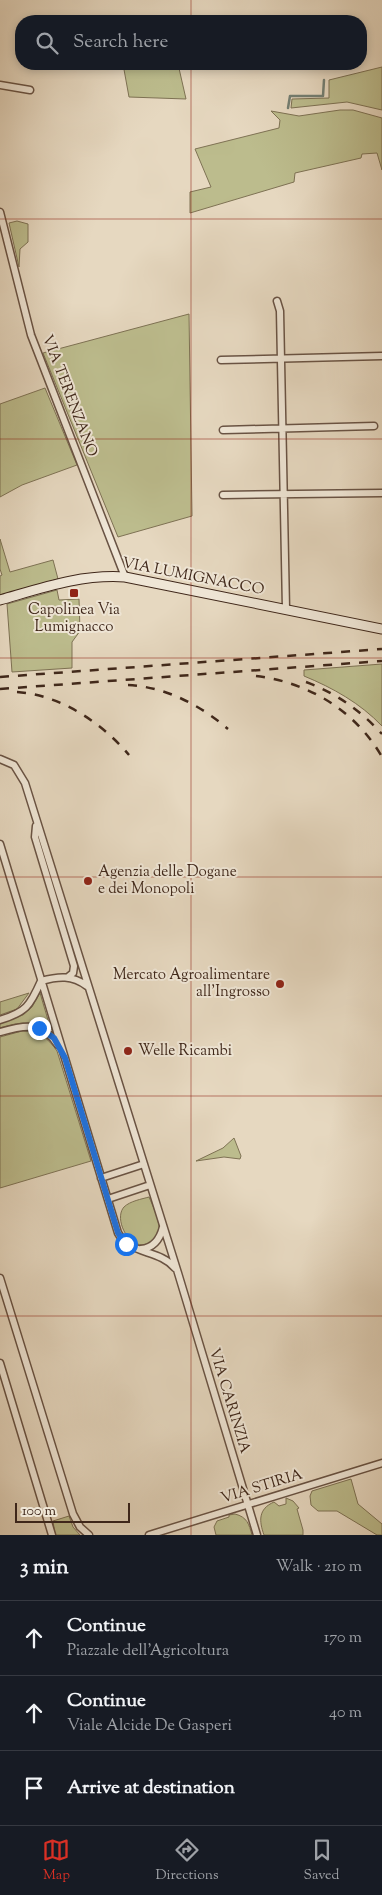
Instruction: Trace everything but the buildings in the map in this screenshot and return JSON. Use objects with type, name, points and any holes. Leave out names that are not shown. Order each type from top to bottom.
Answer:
[{"type":"main road","name":"VIA LUMIGNACCO","points":[[0,600],[77,578],[97,576],[125,577],[382,629]]},
{"type":"street","points":[[0,85],[30,90]]},
{"type":"street","name":"VIA TERENZANO","points":[[0,212],[31,335],[125,577]]},
{"type":"street","points":[[277,302],[280,311],[286,609]]},
{"type":"street","points":[[221,360],[382,356]]},
{"type":"street","points":[[223,430],[374,426]]},
{"type":"street","points":[[223,495],[382,493]]},
{"type":"street","points":[[0,759],[14,765],[22,776],[37,822],[35,837],[74,966],[73,973],[68,977]]},
{"type":"street","name":"VIA CARINZIA","points":[[37,822],[164,1227],[257,1535]]},
{"type":"street","points":[[0,844],[101,1178],[122,1240],[134,1248],[162,1257],[174,1266],[178,1273]]},
{"type":"street","points":[[0,1020],[23,1010],[30,1003],[42,982],[58,977],[68,977],[87,986]]},
{"type":"street","points":[[0,1032],[22,1026],[39,1028],[54,1038],[65,1058]]},
{"type":"street","points":[[101,1178],[144,1164]]},
{"type":"street","points":[[108,1199],[150,1185]]},
{"type":"street","points":[[134,1248],[152,1246],[158,1240],[164,1227]]},
{"type":"street","points":[[0,1278],[73,1514],[86,1534]]},
{"type":"street","points":[[0,1363],[52,1535]]},
{"type":"street","name":"VIA STIRIA","points":[[149,1535],[382,1463]]},
{"type":"green space","points":[[382,67],[382,110],[347,102],[291,108],[292,99],[329,98],[329,80]]},
{"type":"green space","points":[[124,70],[179,70],[186,99],[129,97]]},
{"type":"green space","points":[[353,110],[382,118],[382,170],[377,153],[362,154],[361,158],[295,173],[294,182],[190,213],[190,192],[211,187],[195,149],[279,128],[280,120],[271,111],[299,116]]},
{"type":"green space","points":[[17,221],[28,224],[28,242],[20,249],[19,267],[9,223]]},
{"type":"green space","points":[[189,314],[192,516],[118,537],[43,353]]},
{"type":"green space","points":[[45,388],[77,465],[22,485],[0,497],[0,404]]},
{"type":"green space","points":[[0,539],[10,572],[53,560],[58,579],[0,595],[0,576],[2,575],[0,569]]},
{"type":"green space","points":[[57,590],[59,600],[79,599],[80,631],[72,642],[72,668],[12,672],[7,604]]},
{"type":"green space","points":[[382,664],[382,726],[365,710],[346,697],[304,676],[304,670]]},
{"type":"green space","points":[[29,993],[17,1009],[0,1015],[0,1002]]},
{"type":"green space","points":[[40,993],[51,1030],[32,1023],[13,1024],[0,1028],[0,1023],[23,1015],[32,1007]]},
{"type":"green space","points":[[22,1031],[33,1032],[42,1036],[57,1051],[91,1161],[0,1188],[0,1037]]},
{"type":"green space","points":[[234,1138],[241,1156],[240,1159],[224,1157],[196,1161],[223,1148]]},
{"type":"green space","points":[[149,1197],[158,1219],[159,1230],[153,1240],[146,1244],[138,1244],[126,1235],[121,1220],[121,1213],[129,1203]]},
{"type":"green space","points":[[351,1479],[358,1504],[382,1524],[382,1535],[377,1535],[337,1511],[318,1511],[311,1505],[310,1496],[312,1491]]},
{"type":"green space","points":[[286,1498],[293,1501],[299,1508],[297,1509],[303,1535],[264,1535],[261,1525],[262,1512],[274,1502],[279,1506],[286,1504]]},
{"type":"green space","points":[[235,1514],[247,1522],[252,1535],[216,1535],[214,1527],[217,1521]]},
{"type":"green space","points":[[69,1516],[73,1527],[80,1535],[55,1535],[53,1521]]},
{"type":"waterway","points":[[288,108],[290,96],[323,96],[324,80]]},
{"type":"railway","points":[[0,677],[382,649]]},
{"type":"railway","points":[[0,689],[382,661]]},
{"type":"railway","points":[[256,676],[294,685],[312,692],[329,702],[359,726],[382,757]]},
{"type":"railway","points":[[306,682],[327,691],[347,703],[382,734]]},
{"type":"railway","points":[[128,685],[142,686],[169,693],[206,712],[228,729]]},
{"type":"railway","points":[[17,692],[33,694],[65,705],[106,732],[129,755]]},
{"type":"place","name":"Capolinea Via Lumignacco","points":[[74,593]]},
{"type":"place","name":"Agenzia delle Dogane e dei Monopoli","points":[[88,881]]},
{"type":"place","name":"Mercato Agroalimentare all’Ingrosso","points":[[280,984]]},
{"type":"place","name":"Welle Ricambi","points":[[128,1051]]},
{"type":"route","points":[[39,1028],[54,1038],[65,1058],[118,1233],[126,1244]]}]
